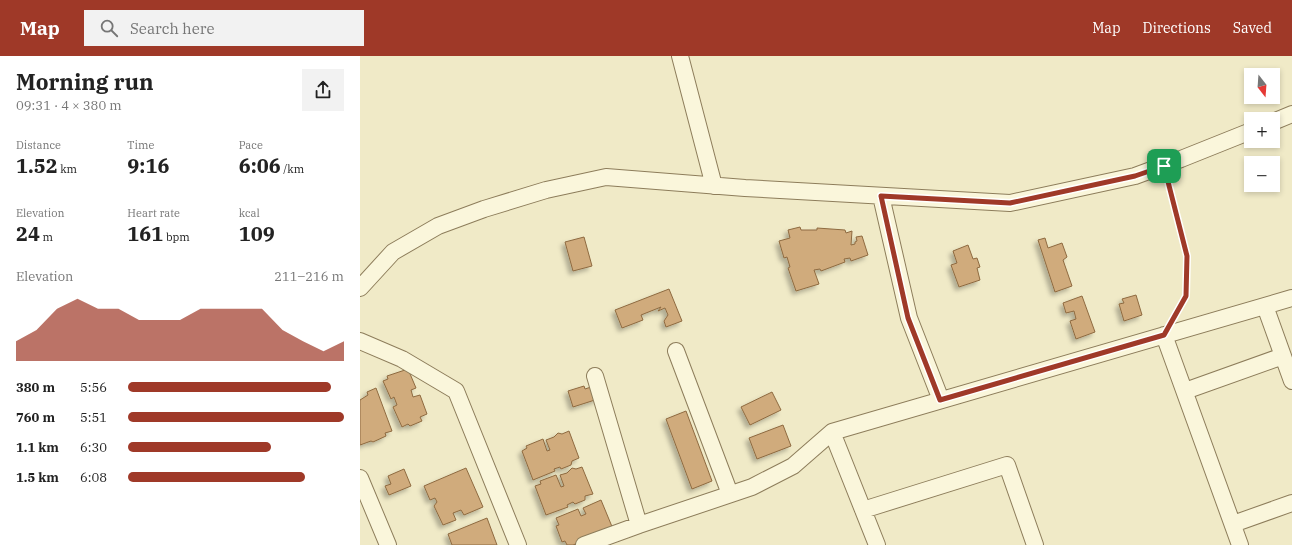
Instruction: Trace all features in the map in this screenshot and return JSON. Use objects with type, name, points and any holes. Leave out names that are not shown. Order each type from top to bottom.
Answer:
[{"type":"street","points":[[680,56],[714,186]]},
{"type":"street","points":[[1280,119],[1292,114]]},
{"type":"street","points":[[360,288],[393,252],[438,226],[484,209],[546,190],[606,177],[714,186],[1010,203],[1135,176],[1244,134]]},
{"type":"street","points":[[881,196],[908,318],[940,400]]},
{"type":"street","points":[[584,545],[752,487],[793,466],[832,432],[1292,298]]},
{"type":"street","points":[[1265,306],[1292,381]]},
{"type":"street","points":[[1164,335],[1240,545]]},
{"type":"street","points":[[360,341],[402,359],[456,391],[518,545]]},
{"type":"street","points":[[676,351],[730,494]]},
{"type":"street","points":[[1185,392],[1283,356]]},
{"type":"street","points":[[595,376],[639,525]]},
{"type":"street","points":[[832,432],[877,545]]},
{"type":"street","points":[[864,510],[1007,465],[1035,545]]},
{"type":"street","points":[[360,478],[388,545]]},
{"type":"street","points":[[1233,524],[1292,503]]},
{"type":"path","points":[[1164,166],[1187,256],[1186,296],[1164,335]]},
{"type":"building","points":[[800,227],[801,230],[817,230],[817,228],[845,230],[846,233],[852,231],[851,245],[855,244],[857,241],[856,237],[862,236],[868,255],[851,261],[850,258],[844,259],[845,262],[821,271],[820,269],[814,270],[819,284],[796,291],[788,268],[790,267],[787,257],[784,258],[779,241],[790,238],[788,230]]},
{"type":"building","points":[[584,237],[592,266],[573,271],[565,242]]},
{"type":"building","points":[[1045,238],[1048,248],[1062,243],[1067,257],[1063,260],[1072,286],[1055,292],[1038,240]]},
{"type":"building","points":[[968,245],[973,259],[977,258],[980,267],[977,268],[980,280],[959,287],[951,265],[957,263],[953,251]]},
{"type":"building","points":[[669,289],[682,321],[666,327],[664,321],[668,315],[665,308],[658,311],[661,307],[641,315],[643,320],[622,328],[615,310]]},
{"type":"building","points":[[1136,295],[1142,315],[1124,321],[1119,304],[1124,303],[1122,299]]},
{"type":"building","points":[[1082,296],[1095,332],[1076,339],[1070,321],[1076,319],[1074,311],[1066,313],[1063,303]]},
{"type":"building","points":[[408,369],[416,388],[411,390],[413,397],[420,395],[427,414],[420,417],[422,421],[410,426],[408,424],[402,427],[393,407],[397,405],[394,397],[391,399],[383,381],[388,379],[387,376]]},
{"type":"building","points":[[584,386],[585,389],[594,386],[598,399],[573,407],[568,391]]},
{"type":"building","points":[[376,388],[392,431],[385,433],[386,436],[373,442],[371,441],[360,445],[360,400],[368,395],[367,392]]},
{"type":"building","points":[[772,392],[781,410],[750,425],[741,407]]},
{"type":"building","points":[[686,411],[712,481],[692,489],[666,419]]},
{"type":"building","points":[[783,425],[791,446],[757,459],[749,438]]},
{"type":"building","points":[[569,431],[579,458],[572,461],[571,465],[561,469],[560,467],[554,469],[555,471],[533,480],[522,451],[527,448],[526,446],[543,439],[547,451],[550,450],[546,440],[554,437],[558,433],[562,434]]},
{"type":"building","points":[[582,467],[593,494],[585,496],[585,500],[575,504],[573,502],[567,505],[568,507],[546,515],[535,486],[541,484],[540,481],[556,475],[561,487],[564,486],[560,475],[567,473],[572,468],[576,469]]},
{"type":"building","points":[[466,468],[483,507],[464,515],[461,510],[453,513],[456,520],[443,525],[434,506],[437,502],[435,498],[430,500],[424,486]]},
{"type":"building","points":[[404,469],[411,486],[389,495],[385,486],[391,484],[388,476]]},
{"type":"building","points":[[601,500],[613,529],[573,545],[567,545],[565,541],[562,542],[556,526],[559,525],[556,518],[578,509],[581,516],[586,514],[583,508]]},
{"type":"building","points":[[487,518],[497,545],[452,545],[448,534]]},
{"type":"route","points":[[1164,166],[1187,256],[1186,296],[1164,335],[940,400],[908,318],[881,196],[1010,203],[1135,176],[1164,166]]}]
